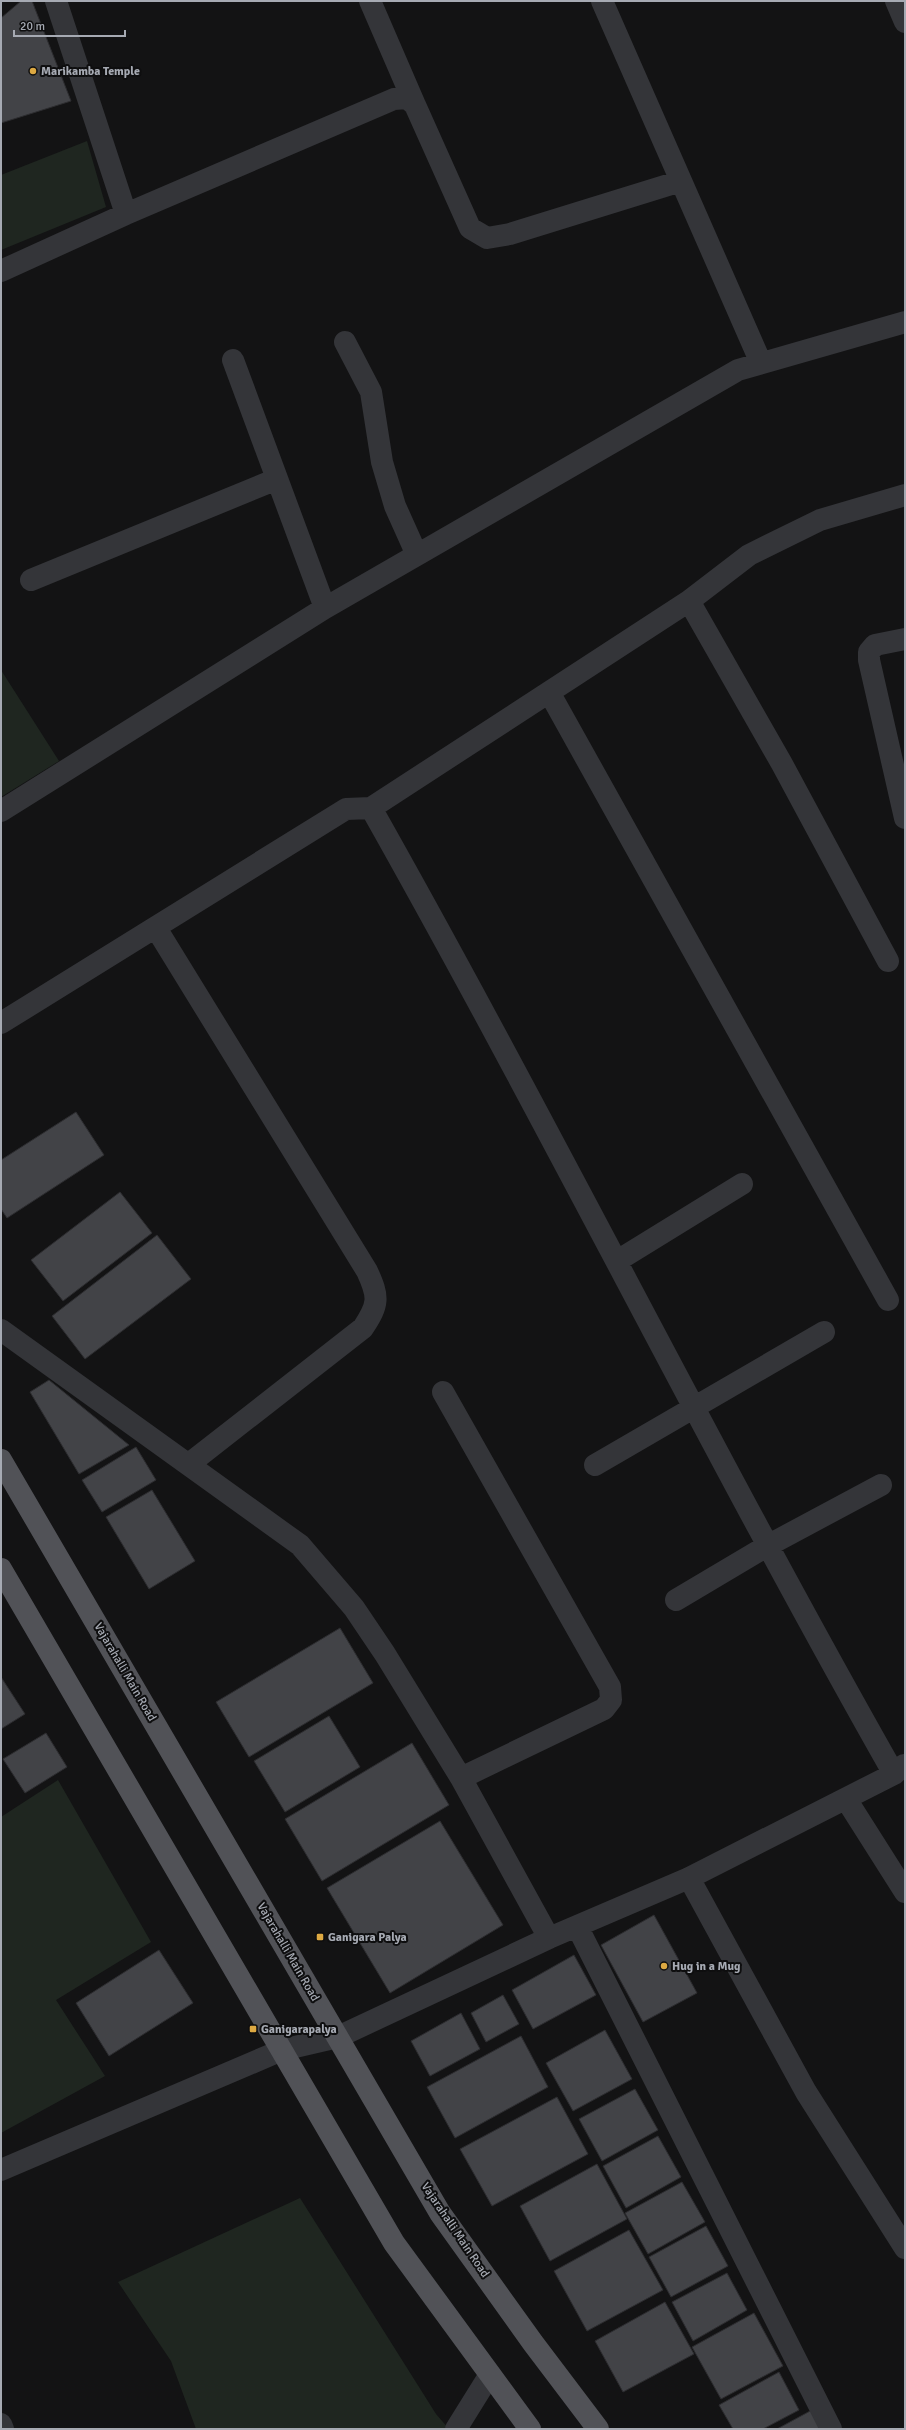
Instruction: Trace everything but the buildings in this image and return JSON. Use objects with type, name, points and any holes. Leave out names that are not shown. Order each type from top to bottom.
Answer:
[{"type":"main road","name":"Vajarahalli Main Road","points":[[1,1460],[440,2213],[533,2343],[598,2429]]},
{"type":"main road","points":[[1,1569],[394,2243],[489,2376],[530,2429]]},
{"type":"street","points":[[56,1],[126,214]]},
{"type":"street","points":[[370,1],[470,228],[487,238],[510,234],[681,181]]},
{"type":"street","points":[[602,1],[761,363]]},
{"type":"street","points":[[896,1],[905,22]]},
{"type":"street","points":[[1,271],[126,214],[394,99],[407,98],[415,105]]},
{"type":"street","points":[[1,811],[324,608],[738,370],[905,322]]},
{"type":"street","points":[[345,342],[370,392],[382,462],[395,506],[417,555]]},
{"type":"street","points":[[233,360],[324,608]]},
{"type":"street","points":[[31,580],[277,479]]},
{"type":"street","points":[[1,1023],[346,809],[371,808],[689,601],[749,555],[820,520],[905,495]]},
{"type":"street","points":[[689,601],[782,764],[888,961]]},
{"type":"street","points":[[905,640],[875,645],[869,652],[869,660],[905,818]]},
{"type":"street","points":[[549,692],[888,1300]]},
{"type":"street","points":[[1,2170],[282,2050],[338,2037],[549,1938],[689,1878],[846,1799],[899,1769],[812,1630],[460,965],[371,808]]},
{"type":"street","points":[[156,928],[367,1271],[376,1291],[374,1310],[363,1328],[189,1464]]},
{"type":"street","points":[[617,1261],[742,1184]]},
{"type":"street","points":[[1,1330],[300,1545],[333,1582],[385,1654],[461,1778],[549,1938]]},
{"type":"street","points":[[595,1465],[695,1409],[824,1332]]},
{"type":"street","points":[[443,1392],[610,1687],[611,1700],[604,1709],[461,1778]]},
{"type":"street","points":[[676,1600],[767,1546],[881,1485]]},
{"type":"street","points":[[846,1799],[905,1892]]},
{"type":"street","points":[[689,1878],[806,2092],[905,2248]]},
{"type":"street","points":[[576,1926],[831,2429]]},
{"type":"street","points":[[456,2429],[489,2376]]},
{"type":"street","points":[[1,2424],[3,2429]]},
{"type":"shaded area","points":[[87,141],[106,207],[1,250],[1,175]]},
{"type":"shaded area","points":[[1,670],[59,761],[1,797]]},
{"type":"shaded area","points":[[58,1780],[151,1942],[56,2000],[105,2076],[1,2133],[1,1817]]},
{"type":"shaded area","points":[[300,2198],[436,2414],[449,2429],[196,2429],[171,2361],[118,2282]]},
{"type":"place","name":"Marikamba Temple","points":[[33,71]]},
{"type":"place","name":"Ganigara Palya","points":[[320,1937]]},
{"type":"place","name":"Hug in a Mug","points":[[664,1966]]},
{"type":"place","name":"Ganigarapalya","points":[[253,2029]]}]
